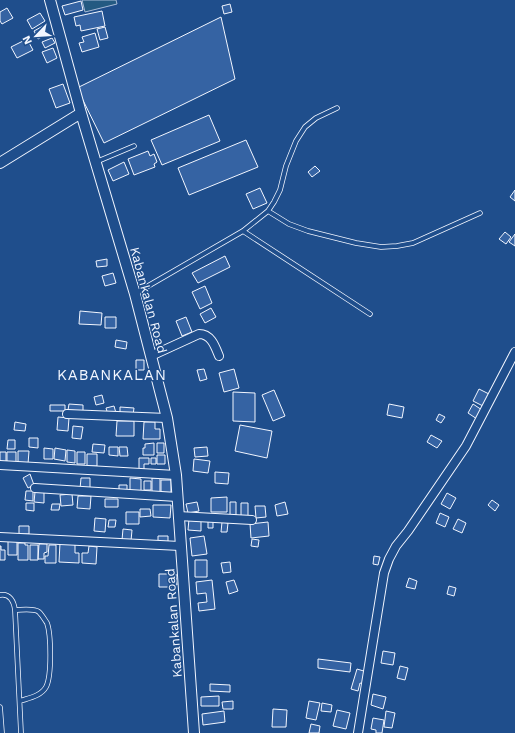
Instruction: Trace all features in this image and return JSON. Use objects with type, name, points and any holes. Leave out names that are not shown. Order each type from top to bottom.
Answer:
[{"type":"street","name":"Kabankalan Road","points":[[50,0],[135,294],[167,418],[176,475],[194,733]]},
{"type":"street","points":[[0,163],[82,113]]},
{"type":"street","points":[[152,356],[199,334],[208,336],[219,356]]},
{"type":"street","points":[[358,733],[384,572],[389,559],[396,546],[408,531],[466,446],[515,352]]},
{"type":"street","points":[[67,414],[167,418]]},
{"type":"street","points":[[0,464],[176,475]]},
{"type":"street","points":[[35,488],[177,497]]},
{"type":"street","points":[[178,516],[252,520]]},
{"type":"street","points":[[0,537],[180,546]]},
{"type":"lane","points":[[135,294],[243,231],[268,211],[280,190],[286,166],[296,141],[305,127],[316,118],[337,108]]},
{"type":"lane","points":[[96,162],[134,146]]},
{"type":"lane","points":[[268,211],[289,224],[308,232],[381,247],[413,243],[480,214]]},
{"type":"lane","points":[[243,231],[370,314]]},
{"type":"lane","points":[[0,595],[4,594],[9,596],[13,601],[15,610],[21,733]]},
{"type":"lane","points":[[15,610],[35,610],[40,613],[46,622],[49,635],[50,677],[46,688],[38,695],[20,701]]},
{"type":"lane","points":[[0,707],[2,733]]},
{"type":"shaded area","points":[[82,0],[116,0],[117,4],[85,12]]},
{"type":"building","points":[[81,1],[83,10],[65,15],[62,6]]},
{"type":"building","points":[[230,4],[232,12],[224,14],[222,6]]},
{"type":"building","points":[[7,8],[13,18],[2,24],[0,21],[0,12]]},
{"type":"building","points":[[102,11],[105,26],[81,31],[80,25],[76,26],[74,17]]},
{"type":"building","points":[[40,13],[45,21],[32,29],[27,20]]},
{"type":"building","points":[[221,17],[235,79],[104,143],[77,88]]},
{"type":"building","points":[[43,26],[47,34],[38,39],[34,31]]},
{"type":"building","points":[[105,27],[108,38],[100,40],[97,29]]},
{"type":"building","points":[[95,33],[99,47],[82,52],[79,43],[84,42],[82,37]]},
{"type":"building","points":[[52,38],[55,43],[45,48],[42,42]]},
{"type":"building","points":[[27,39],[33,50],[17,58],[11,47]]},
{"type":"building","points":[[53,48],[57,58],[47,63],[42,52]]},
{"type":"building","points":[[63,84],[70,103],[56,108],[49,89]]},
{"type":"building","points":[[209,115],[220,141],[162,165],[151,140]]},
{"type":"building","points":[[246,140],[258,167],[189,195],[178,168]]},
{"type":"building","points":[[148,151],[150,156],[154,154],[157,162],[154,164],[155,167],[134,175],[128,159]]},
{"type":"building","points":[[124,162],[129,174],[113,181],[108,170]]},
{"type":"building","points":[[315,166],[320,171],[312,177],[308,172]]},
{"type":"building","points":[[260,188],[267,203],[253,209],[246,194]]},
{"type":"building","points":[[515,190],[515,201],[510,197]]},
{"type":"building","points":[[505,232],[511,237],[506,244],[499,239]]},
{"type":"building","points":[[515,234],[515,246],[509,242]]},
{"type":"building","points":[[225,256],[230,267],[198,283],[192,273]]},
{"type":"building","points":[[107,259],[107,266],[97,267],[96,261]]},
{"type":"building","points":[[113,273],[116,283],[105,286],[102,276]]},
{"type":"building","points":[[205,286],[212,303],[200,309],[192,292]]},
{"type":"building","points":[[211,308],[216,317],[205,323],[200,314]]},
{"type":"building","points":[[80,311],[102,313],[101,325],[79,324]]},
{"type":"building","points":[[105,317],[116,317],[116,328],[105,328]]},
{"type":"building","points":[[186,317],[192,332],[182,336],[176,321]]},
{"type":"building","points":[[116,340],[127,342],[126,349],[115,347]]},
{"type":"building","points":[[136,360],[144,360],[144,370],[136,370]]},
{"type":"building","points":[[204,369],[207,379],[200,381],[197,370]]},
{"type":"building","points":[[234,369],[239,388],[224,392],[219,373]]},
{"type":"building","points":[[479,389],[491,395],[485,407],[473,401]]},
{"type":"building","points":[[274,390],[285,416],[273,421],[262,395]]},
{"type":"building","points":[[233,392],[255,393],[255,422],[233,421]]},
{"type":"building","points":[[102,395],[104,403],[96,405],[94,397]]},
{"type":"building","points":[[69,404],[83,405],[83,411],[68,410]]},
{"type":"building","points":[[389,404],[404,407],[402,418],[387,415]]},
{"type":"building","points":[[473,404],[482,410],[477,419],[468,413]]},
{"type":"building","points":[[50,405],[65,405],[65,411],[50,411]]},
{"type":"building","points":[[114,406],[116,413],[108,415],[106,408]]},
{"type":"building","points":[[120,407],[134,408],[133,415],[120,414]]},
{"type":"building","points":[[439,414],[445,417],[441,423],[436,420]]},
{"type":"building","points":[[58,417],[69,418],[68,431],[57,430]]},
{"type":"building","points":[[117,421],[134,421],[134,436],[116,436]]},
{"type":"building","points":[[15,422],[26,424],[25,431],[14,430]]},
{"type":"building","points":[[144,422],[155,422],[155,429],[160,429],[160,439],[143,439]]},
{"type":"building","points":[[240,425],[272,431],[267,458],[235,451]]},
{"type":"building","points":[[73,426],[83,427],[81,439],[72,438]]},
{"type":"building","points":[[431,435],[442,441],[437,448],[427,442]]},
{"type":"building","points":[[29,438],[38,438],[38,448],[29,447]]},
{"type":"building","points":[[8,440],[15,440],[15,449],[7,449]]},
{"type":"building","points":[[154,443],[154,455],[143,455],[143,448],[145,448],[145,444]]},
{"type":"building","points":[[157,443],[164,443],[164,453],[157,453]]},
{"type":"building","points":[[93,444],[105,445],[104,453],[92,452]]},
{"type":"building","points":[[109,447],[118,447],[118,456],[109,455]]},
{"type":"building","points":[[119,447],[127,447],[128,456],[120,456]]},
{"type":"building","points":[[207,447],[208,456],[195,457],[194,448]]},
{"type":"building","points":[[44,448],[53,449],[53,459],[44,459]]},
{"type":"building","points":[[55,448],[66,450],[65,461],[54,459]]},
{"type":"building","points":[[67,450],[75,451],[75,463],[67,462]]},
{"type":"building","points":[[18,451],[29,451],[28,464],[18,464]]},
{"type":"building","points":[[0,452],[6,452],[6,462],[0,462]]},
{"type":"building","points":[[7,452],[16,452],[16,464],[7,464]]},
{"type":"building","points":[[77,452],[85,452],[85,464],[77,464]]},
{"type":"building","points":[[87,454],[97,454],[97,466],[87,466]]},
{"type":"building","points":[[157,455],[165,455],[165,464],[157,464]]},
{"type":"building","points":[[139,458],[149,458],[149,464],[144,464],[144,470],[139,470]]},
{"type":"building","points":[[151,458],[156,458],[156,464],[151,464]]},
{"type":"building","points":[[194,459],[210,461],[208,473],[193,471]]},
{"type":"building","points":[[215,472],[229,473],[228,484],[215,483]]},
{"type":"building","points":[[30,474],[34,485],[28,488],[23,478]]},
{"type":"building","points":[[81,478],[90,478],[90,489],[80,489]]},
{"type":"building","points":[[130,478],[141,479],[141,491],[130,491]]},
{"type":"building","points":[[152,478],[160,478],[160,493],[152,493]]},
{"type":"building","points":[[161,480],[171,480],[171,494],[161,494]]},
{"type":"building","points":[[144,481],[151,481],[151,490],[144,490]]},
{"type":"building","points":[[119,485],[127,485],[127,492],[119,492]]},
{"type":"building","points":[[26,491],[33,491],[33,501],[25,500]]},
{"type":"building","points":[[35,492],[44,492],[44,503],[34,502]]},
{"type":"building","points":[[447,493],[456,498],[450,509],[441,504]]},
{"type":"building","points":[[72,494],[73,505],[61,506],[60,495]]},
{"type":"building","points":[[78,496],[91,496],[90,509],[77,508]]},
{"type":"building","points":[[227,497],[227,512],[211,512],[211,498]]},
{"type":"building","points":[[105,499],[118,499],[118,507],[105,507]]},
{"type":"building","points":[[492,500],[499,505],[495,511],[488,505]]},
{"type":"building","points":[[197,502],[199,511],[188,513],[186,504]]},
{"type":"building","points":[[230,502],[236,502],[236,515],[230,515]]},
{"type":"building","points":[[285,502],[288,514],[277,516],[275,505]]},
{"type":"building","points":[[26,503],[34,503],[34,511],[26,510]]},
{"type":"building","points":[[241,503],[248,503],[248,517],[241,517]]},
{"type":"building","points":[[52,504],[60,504],[59,510],[51,510]]},
{"type":"building","points":[[153,505],[171,505],[170,518],[153,517]]},
{"type":"building","points":[[255,506],[265,506],[266,517],[256,518]]},
{"type":"building","points":[[140,509],[150,509],[151,516],[140,517]]},
{"type":"building","points":[[126,512],[139,512],[139,524],[126,524]]},
{"type":"building","points":[[440,513],[449,517],[445,527],[436,523]]},
{"type":"building","points":[[95,518],[106,519],[105,532],[94,531]]},
{"type":"building","points":[[189,519],[201,519],[201,531],[188,530]]},
{"type":"building","points":[[458,519],[466,523],[462,533],[453,529]]},
{"type":"building","points":[[109,520],[116,520],[115,527],[108,527]]},
{"type":"building","points":[[208,521],[213,521],[213,528],[208,528]]},
{"type":"building","points":[[222,522],[228,523],[227,532],[221,532]]},
{"type":"building","points":[[268,522],[269,536],[251,538],[250,524]]},
{"type":"building","points":[[19,526],[29,526],[29,534],[19,534]]},
{"type":"building","points":[[123,529],[132,530],[131,541],[122,540]]},
{"type":"building","points":[[158,536],[168,536],[168,544],[158,543]]},
{"type":"building","points":[[204,536],[207,554],[192,556],[190,538]]},
{"type":"building","points":[[252,539],[259,540],[258,547],[251,546]]},
{"type":"building","points":[[8,540],[17,540],[17,555],[8,555]]},
{"type":"building","points":[[18,543],[25,543],[25,545],[28,545],[28,560],[18,560]]},
{"type":"building","points":[[60,543],[75,543],[75,553],[79,553],[79,563],[59,562]]},
{"type":"building","points":[[39,544],[47,544],[47,552],[44,553],[44,559],[38,559]]},
{"type":"building","points":[[30,545],[38,545],[38,560],[30,560]]},
{"type":"building","points":[[49,545],[56,545],[56,563],[45,563],[45,556],[48,556]]},
{"type":"building","points":[[0,546],[1,550],[5,550],[5,560],[0,560]]},
{"type":"building","points":[[89,546],[97,547],[96,564],[82,563],[82,553],[88,553]]},
{"type":"building","points":[[374,556],[380,557],[378,565],[373,564]]},
{"type":"building","points":[[195,560],[207,560],[207,577],[195,577]]},
{"type":"building","points":[[230,562],[231,572],[223,573],[221,563]]},
{"type":"building","points":[[159,574],[176,574],[177,585],[172,585],[172,587],[159,587]]},
{"type":"building","points":[[409,578],[417,581],[415,589],[406,587]]},
{"type":"building","points":[[212,580],[215,609],[199,611],[198,603],[207,602],[206,593],[197,594],[196,582]]},
{"type":"building","points":[[234,580],[238,591],[229,594],[226,582]]},
{"type":"building","points":[[449,586],[456,588],[454,596],[447,594]]},
{"type":"building","points":[[383,651],[395,653],[393,665],[381,663]]},
{"type":"building","points":[[318,659],[351,663],[350,672],[318,668]]},
{"type":"building","points":[[400,666],[408,668],[405,680],[397,678]]},
{"type":"building","points":[[357,669],[367,672],[363,684],[360,683],[358,691],[351,689]]},
{"type":"building","points":[[210,684],[230,685],[230,692],[210,691]]},
{"type":"building","points":[[373,694],[386,697],[383,709],[371,705]]},
{"type":"building","points":[[219,696],[219,706],[201,706],[201,697]]},
{"type":"building","points":[[233,701],[233,709],[223,709],[222,702]]},
{"type":"building","points":[[309,701],[320,703],[316,720],[306,718]]},
{"type":"building","points":[[322,703],[332,705],[331,712],[321,711]]},
{"type":"building","points":[[273,709],[287,710],[286,727],[272,727]]},
{"type":"building","points":[[337,710],[350,713],[346,729],[333,726]]},
{"type":"building","points":[[224,711],[225,722],[203,725],[202,714]]},
{"type":"building","points":[[386,711],[395,713],[392,728],[384,727]]},
{"type":"building","points":[[373,718],[384,720],[382,733],[376,733],[376,730],[371,729]]},
{"type":"building","points":[[311,724],[320,726],[319,733],[309,733]]},
{"type":"district","name":"KABANKALAN","points":[[112,375]]}]
